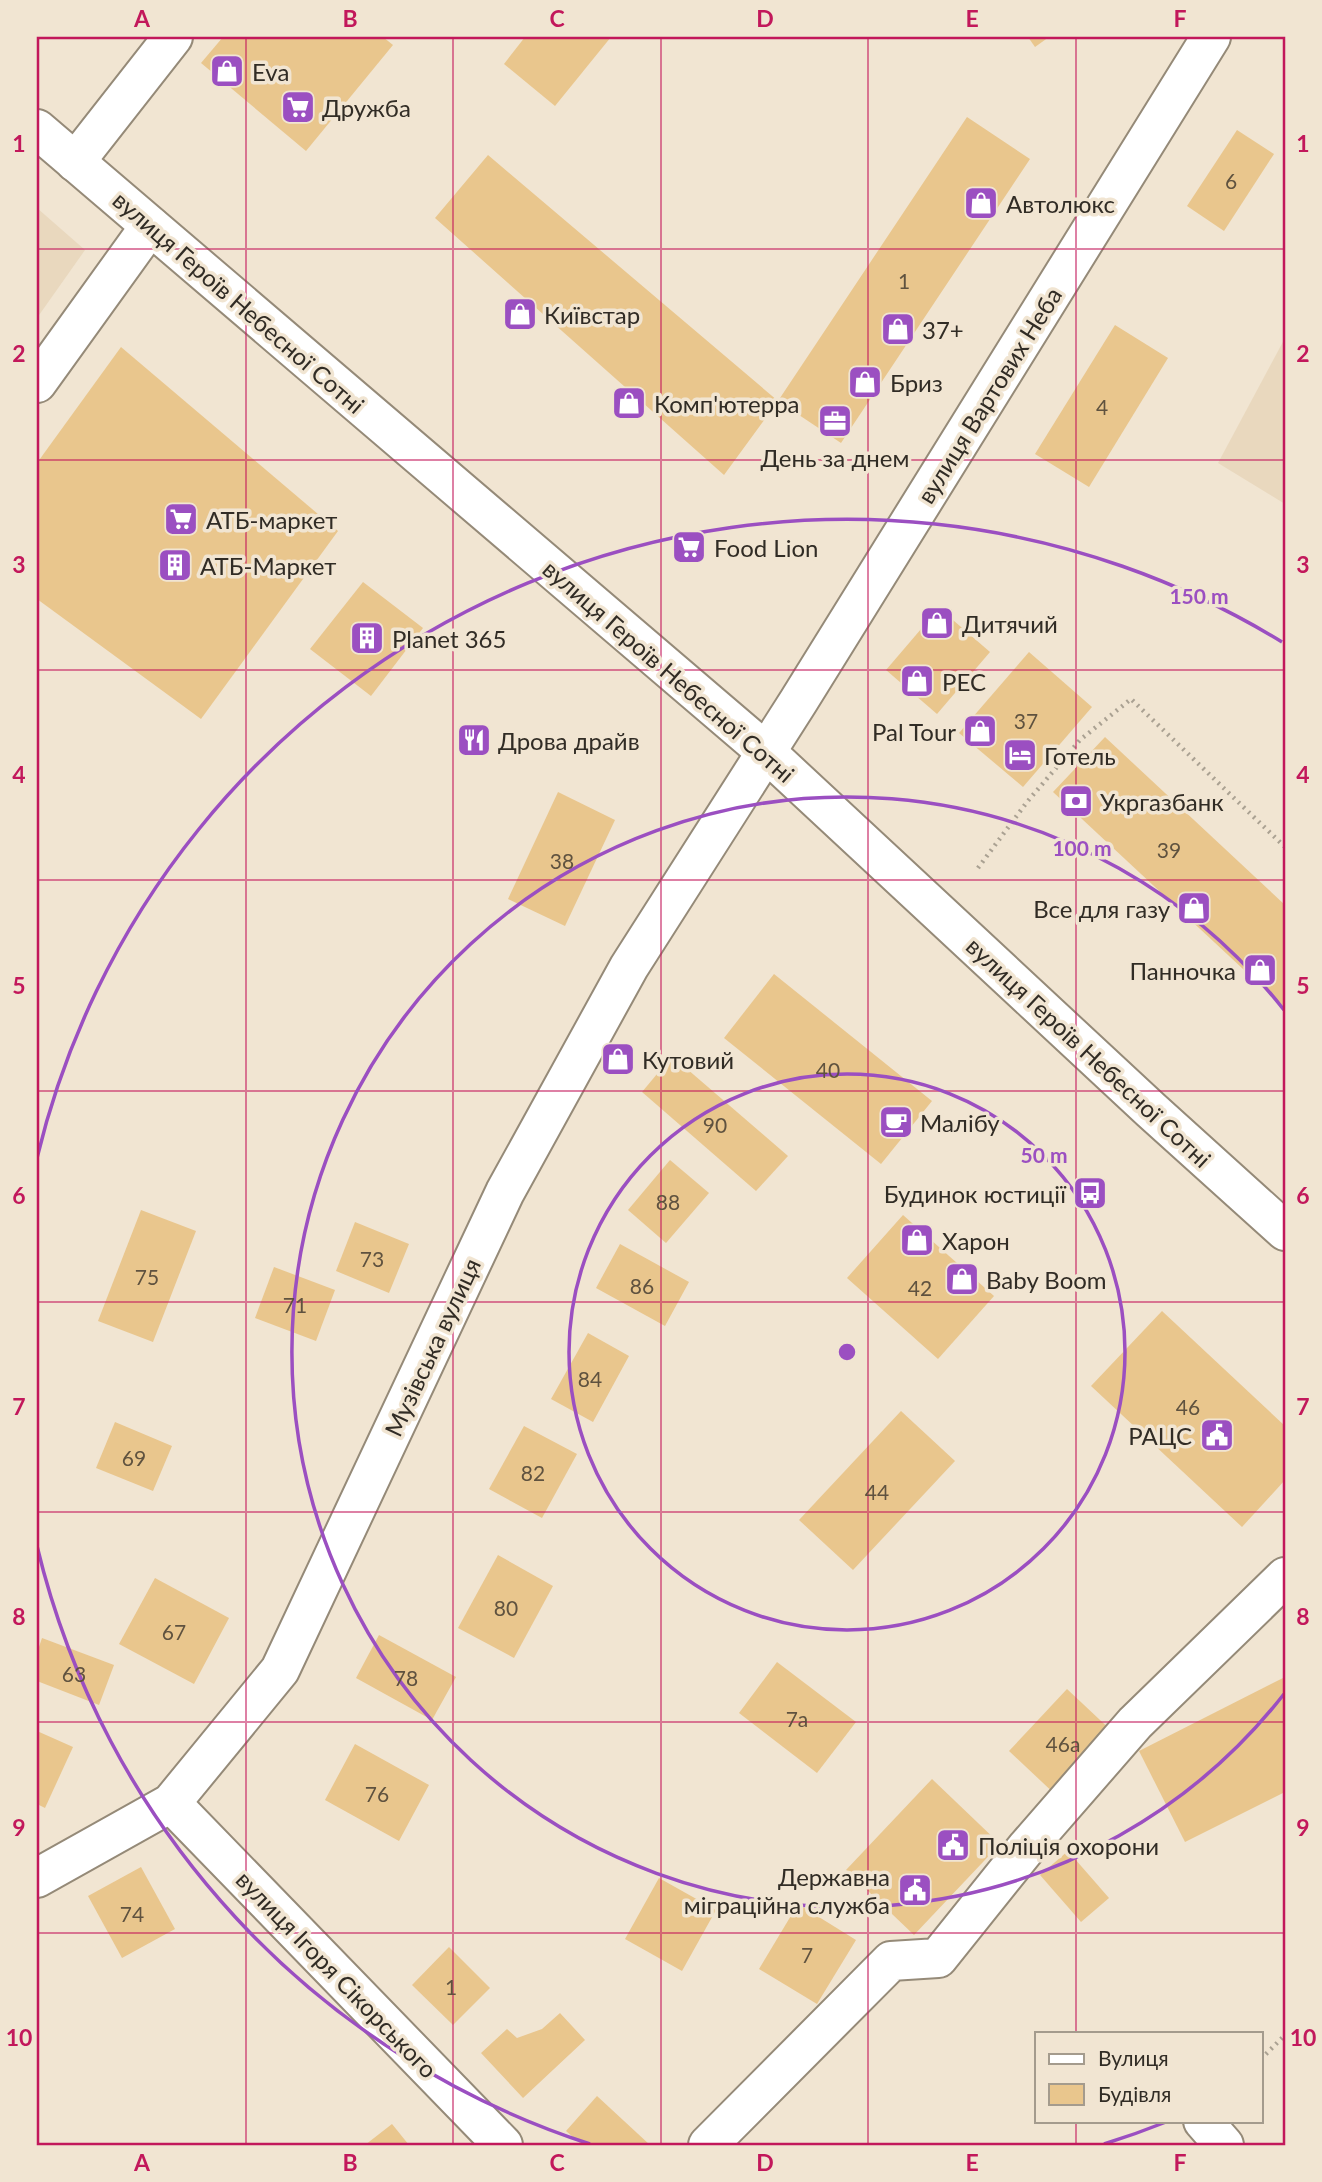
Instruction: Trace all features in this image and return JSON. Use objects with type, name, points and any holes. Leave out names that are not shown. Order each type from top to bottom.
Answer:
[{"type":"street","points":[[75,162],[173,37]]},
{"type":"street","name":"вулиця Вартових Неба","points":[[765,751],[1211,37]]},
{"type":"street","name":"вулиця Героїв Небесної Сотні","points":[[37,129],[765,751],[1151,1111],[1283,1225]]},
{"type":"street","points":[[37,383],[150,226]]},
{"type":"street","name":"Музівська вулиця","points":[[37,1878],[171,1803],[281,1670],[505,1192],[629,967],[765,751]]},
{"type":"street","points":[[708,2145],[891,1961],[938,1958],[1027,1847],[1135,1723],[1285,1577]]},
{"type":"street","name":"вулиця Ігоря Сікорського","points":[[171,1803],[503,2145]]},
{"type":"street","points":[[1204,2122],[1224,2145]]},
{"type":"path","points":[[978,868],[1027,802],[1080,740],[1131,699],[1285,847]]},
{"type":"path","points":[[1262,2058],[1285,2035]]},
{"type":"shaded area","points":[[37,208],[85,250],[37,318]]},
{"type":"shaded area","points":[[1285,338],[1285,504],[1218,463]]},
{"type":"building","name":"Дружба","points":[[223,37],[383,37],[393,45],[306,151],[201,63]]},
{"type":"building","points":[[525,37],[611,37],[555,106],[504,64]]},
{"type":"building","points":[[1028,37],[1049,37],[1035,47]]},
{"type":"building","points":[[967,117],[1030,159],[841,443],[778,401]]},
{"type":"building","points":[[1237,130],[1274,154],[1224,231],[1187,206]]},
{"type":"building","points":[[488,155],[778,401],[724,475],[435,218]]},
{"type":"building","points":[[1115,325],[1168,358],[1089,487],[1035,454]]},
{"type":"building","name":"АТБ-Маркет","points":[[121,347],[338,531],[201,719],[37,599],[37,463]]},
{"type":"building","name":"Planet 365","points":[[363,582],[423,628],[371,696],[310,649]]},
{"type":"building","points":[[939,608],[990,652],[937,714],[886,670]]},
{"type":"building","points":[[1029,652],[1092,707],[1023,787],[959,733]]},
{"type":"building","points":[[1105,737],[1285,905],[1285,1008],[1053,792]]},
{"type":"building","points":[[558,792],[615,820],[565,926],[508,899]]},
{"type":"building","points":[[774,974],[932,1101],[881,1164],[724,1038]]},
{"type":"building","points":[[672,1056],[788,1156],[756,1191],[642,1092]]},
{"type":"building","points":[[670,1160],[709,1193],[666,1243],[628,1210]]},
{"type":"building","points":[[141,1210],[196,1231],[153,1342],[98,1321]]},
{"type":"building","points":[[903,1215],[994,1296],[938,1359],[847,1278]]},
{"type":"building","points":[[355,1222],[409,1244],[389,1293],[336,1271]]},
{"type":"building","points":[[620,1244],[689,1282],[665,1326],[596,1288]]},
{"type":"building","points":[[274,1267],[335,1290],[316,1341],[255,1318]]},
{"type":"building","points":[[1162,1311],[1285,1426],[1285,1480],[1242,1527],[1091,1386]]},
{"type":"building","points":[[588,1333],[629,1356],[593,1422],[551,1399]]},
{"type":"building","points":[[901,1411],[955,1461],[853,1570],[799,1520]]},
{"type":"building","points":[[115,1422],[172,1446],[153,1491],[96,1468]]},
{"type":"building","points":[[524,1426],[577,1454],[542,1518],[489,1489]]},
{"type":"building","points":[[498,1555],[553,1586],[514,1658],[458,1628]]},
{"type":"building","points":[[155,1578],[229,1618],[194,1684],[119,1644]]},
{"type":"building","points":[[379,1635],[456,1677],[432,1720],[356,1678]]},
{"type":"building","points":[[42,1638],[114,1665],[99,1705],[37,1681],[37,1653]]},
{"type":"building","points":[[777,1662],[856,1722],[817,1773],[739,1713]]},
{"type":"building","points":[[1285,1677],[1285,1792],[1185,1842],[1139,1751]]},
{"type":"building","points":[[1067,1689],[1116,1735],[1058,1797],[1009,1751]]},
{"type":"building","points":[[37,1731],[73,1747],[45,1808],[37,1804]]},
{"type":"building","points":[[355,1744],[429,1785],[399,1841],[325,1800]]},
{"type":"building","points":[[932,1779],[1000,1844],[914,1935],[846,1870]]},
{"type":"building","points":[[1068,1851],[1109,1898],[1081,1922],[1040,1875]]},
{"type":"building","points":[[141,1867],[175,1929],[122,1958],[88,1896]]},
{"type":"building","points":[[659,1878],[716,1910],[682,1971],[625,1939]]},
{"type":"building","points":[[798,1904],[856,1940],[817,2004],[759,1969]]},
{"type":"building","points":[[449,1947],[490,1988],[453,2025],[412,1985]]},
{"type":"building","points":[[560,2013],[585,2040],[523,2098],[481,2053],[507,2029],[517,2038],[542,2029]]},
{"type":"building","points":[[597,2096],[650,2145],[582,2145],[566,2131]]},
{"type":"building","points":[[392,2124],[409,2145],[365,2145]]},
{"type":"place","name":"Eva","points":[[227,71]]},
{"type":"place","name":"Дружба","points":[[298,107]]},
{"type":"place","name":"Автолюкс","points":[[981,203]]},
{"type":"place","name":"Київстар","points":[[520,314]]},
{"type":"place","name":"37+","points":[[898,329]]},
{"type":"place","name":"Бриз","points":[[865,382]]},
{"type":"place","name":"Комп'ютерра","points":[[629,403]]},
{"type":"place","name":"День за днем","points":[[835,421]]},
{"type":"place","name":"АТБ-маркет","points":[[181,519]]},
{"type":"place","name":"Food Lion","points":[[689,547]]},
{"type":"place","name":"АТБ-Маркет","points":[[175,565]]},
{"type":"place","name":"Дитячий","points":[[937,623]]},
{"type":"place","name":"Planet 365","points":[[367,638]]},
{"type":"place","name":"РЕС","points":[[917,681]]},
{"type":"place","name":"Pal Tour","points":[[980,731]]},
{"type":"place","name":"Дрова драйв","points":[[474,740]]},
{"type":"place","name":"Готель","points":[[1020,755]]},
{"type":"place","name":"Укргазбанк","points":[[1076,801]]},
{"type":"place","name":"Все для газу","points":[[1194,908]]},
{"type":"place","name":"Панночка","points":[[1260,970]]},
{"type":"place","name":"Кутовий","points":[[618,1059]]},
{"type":"place","name":"Малібу","points":[[896,1122]]},
{"type":"place","name":"Будинок юстиції","points":[[1090,1193]]},
{"type":"place","name":"Харон","points":[[917,1240]]},
{"type":"place","name":"Baby Boom","points":[[962,1279]]},
{"type":"place","name":"РАЦС","points":[[1217,1435]]},
{"type":"place","name":"Поліція охорони","points":[[953,1845]]},
{"type":"place","name":"Державна міграційна служба","points":[[915,1890]]}]
